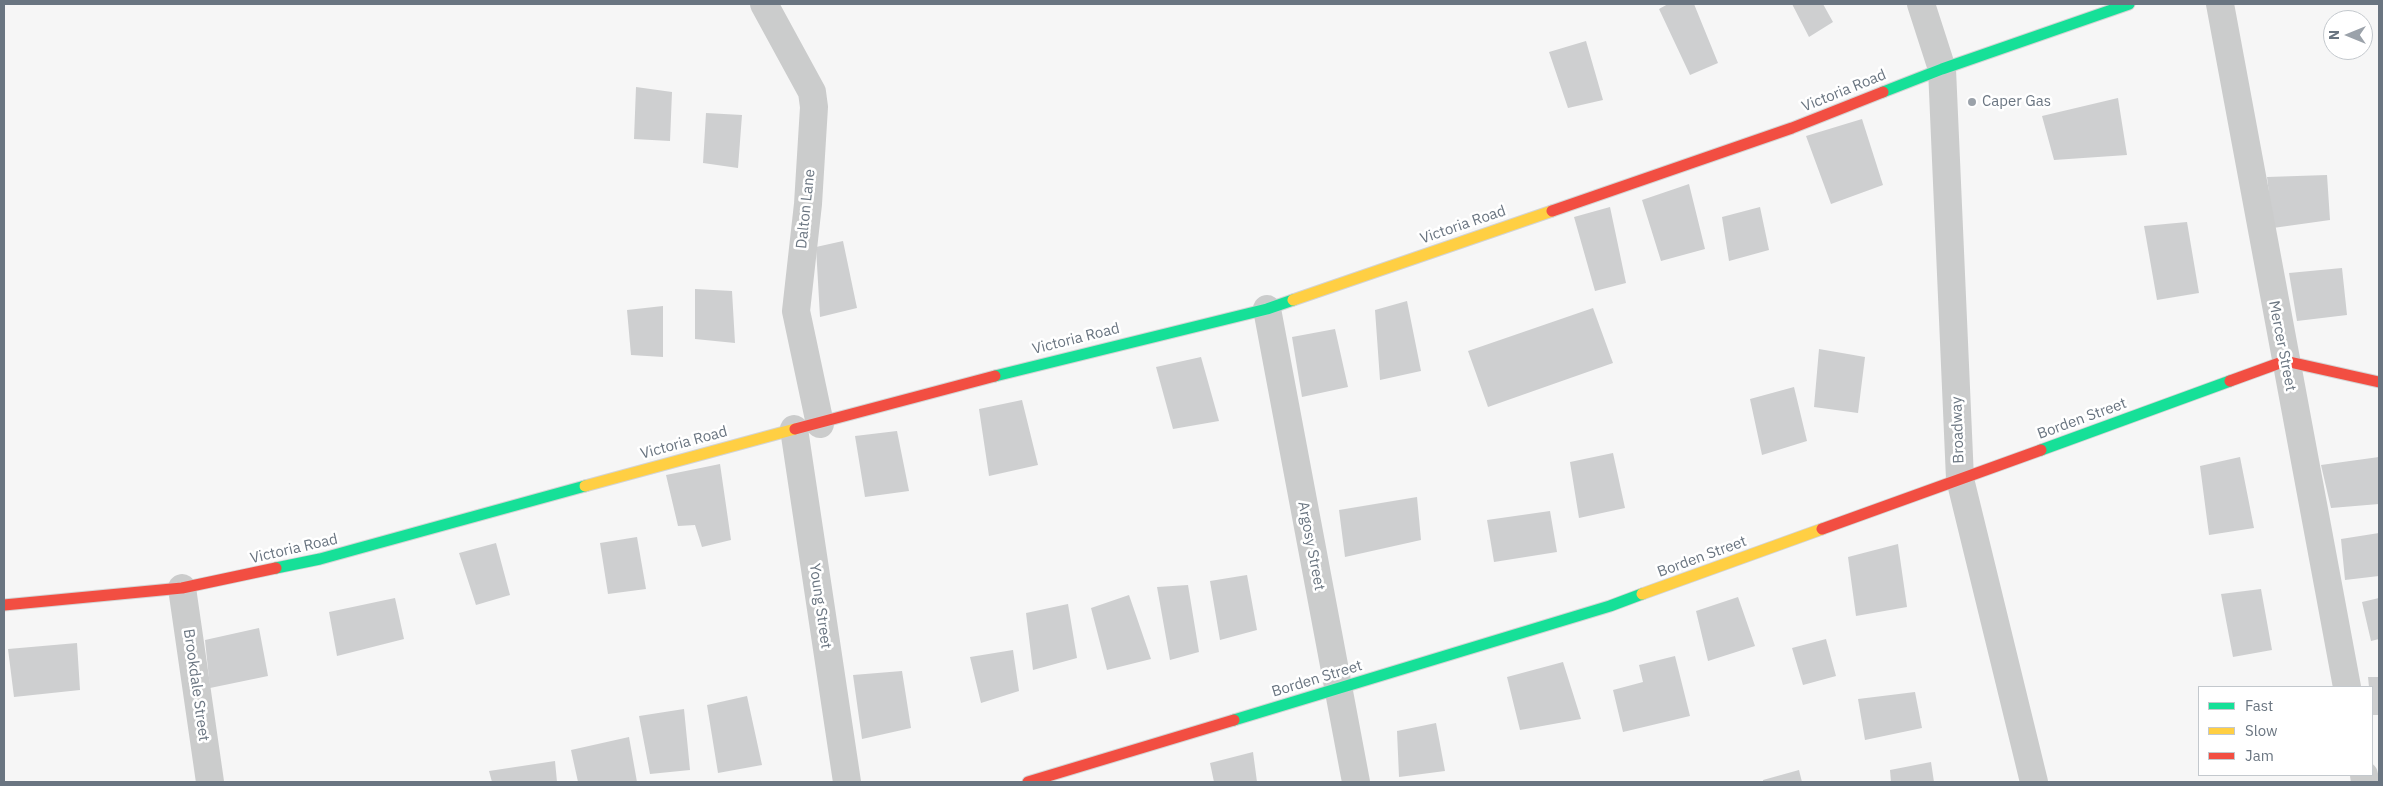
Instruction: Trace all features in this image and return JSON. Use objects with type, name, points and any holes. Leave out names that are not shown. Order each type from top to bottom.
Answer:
[{"type":"main road","name":"Victoria Road","points":[[4,605],[182,588],[320,560],[1067,357],[1267,309],[1792,128],[1942,69],[2129,4]]},
{"type":"main road","points":[[2285,361],[2379,382]]},
{"type":"main road","name":"Borden Street","points":[[1028,782],[1610,606],[2285,361]]},
{"type":"street","name":"Dalton Lane","points":[[764,4],[812,92],[814,107],[808,204],[796,311],[807,427]]},
{"type":"street","name":"Broadway","points":[[1921,4],[1942,69],[1960,479],[2034,782]]},
{"type":"street","name":"Mercer Street","points":[[2220,4],[2347,686]]},
{"type":"street","name":"Argosy Street","points":[[1267,309],[1356,782]]},
{"type":"street","name":"Young Street","points":[[807,427],[847,782]]},
{"type":"street","name":"Brookdale Street","points":[[182,588],[210,782]]},
{"type":"building","points":[[1668,4],[1694,4],[1718,63],[1690,75],[1659,9]]},
{"type":"building","points":[[1792,4],[1823,4],[1833,22],[1809,37]]},
{"type":"building","points":[[1586,41],[1603,100],[1568,108],[1549,52]]},
{"type":"building","points":[[636,87],[672,92],[670,141],[634,139]]},
{"type":"building","points":[[2118,98],[2127,155],[2054,160],[2042,116]]},
{"type":"building","points":[[706,113],[742,115],[738,168],[703,163]]},
{"type":"building","points":[[1862,119],[1883,185],[1831,204],[1806,136]]},
{"type":"building","points":[[2327,175],[2330,220],[2273,228],[2267,177]]},
{"type":"building","points":[[1689,184],[1705,249],[1661,261],[1642,200]]},
{"type":"building","points":[[1610,207],[1626,283],[1595,291],[1574,217]]},
{"type":"building","points":[[1760,207],[1769,250],[1729,261],[1722,217]]},
{"type":"building","points":[[2187,222],[2199,293],[2157,300],[2144,226]]},
{"type":"building","points":[[843,241],[857,308],[820,317],[816,247]]},
{"type":"building","points":[[2342,268],[2347,315],[2297,321],[2289,273]]},
{"type":"building","points":[[695,289],[732,291],[735,343],[695,339]]},
{"type":"building","points":[[1407,301],[1421,371],[1380,380],[1375,310]]},
{"type":"building","points":[[663,306],[663,357],[631,355],[627,310]]},
{"type":"building","points":[[1593,308],[1613,363],[1488,407],[1468,351]]},
{"type":"building","points":[[1335,329],[1348,387],[1302,397],[1292,337]]},
{"type":"building","points":[[1819,349],[1865,357],[1858,413],[1814,407]]},
{"type":"building","points":[[1201,357],[1219,421],[1173,429],[1156,367]]},
{"type":"building","points":[[1794,387],[1807,441],[1762,455],[1750,399]]},
{"type":"building","points":[[1022,400],[1038,465],[989,476],[979,409]]},
{"type":"building","points":[[897,431],[909,491],[865,497],[855,436]]},
{"type":"building","points":[[1613,453],[1625,508],[1579,518],[1570,462]]},
{"type":"building","points":[[2240,457],[2254,528],[2209,535],[2200,466]]},
{"type":"building","points":[[2379,457],[2379,504],[2331,508],[2321,465]]},
{"type":"building","points":[[720,464],[731,540],[702,547],[695,525],[678,526],[666,475]]},
{"type":"building","points":[[1417,497],[1421,540],[1345,557],[1339,510]]},
{"type":"building","points":[[1550,511],[1557,552],[1494,562],[1487,520]]},
{"type":"building","points":[[2379,533],[2379,576],[2345,580],[2341,539]]},
{"type":"building","points":[[637,537],[646,589],[608,594],[600,543]]},
{"type":"building","points":[[496,543],[510,595],[476,605],[459,553]]},
{"type":"building","points":[[1898,544],[1907,607],[1856,616],[1848,557]]},
{"type":"building","points":[[1247,575],[1257,630],[1220,640],[1210,581]]},
{"type":"building","points":[[1188,585],[1199,652],[1170,660],[1157,587]]},
{"type":"building","points":[[2261,589],[2272,650],[2233,657],[2221,594]]},
{"type":"building","points":[[1129,595],[1151,659],[1107,670],[1091,608]]},
{"type":"building","points":[[1738,597],[1755,646],[1708,661],[1696,611]]},
{"type":"building","points":[[395,598],[404,639],[337,656],[329,612]]},
{"type":"building","points":[[2379,598],[2379,639],[2371,641],[2362,602]]},
{"type":"building","points":[[1068,604],[1077,658],[1033,670],[1026,613]]},
{"type":"building","points":[[259,628],[268,676],[210,688],[205,640]]},
{"type":"building","points":[[1826,639],[1836,676],[1803,685],[1792,648]]},
{"type":"building","points":[[77,643],[80,690],[14,697],[8,649]]},
{"type":"building","points":[[1013,650],[1019,691],[981,703],[970,657]]},
{"type":"building","points":[[1675,656],[1690,716],[1623,732],[1613,690],[1643,682],[1639,665]]},
{"type":"building","points":[[1563,662],[1581,719],[1520,730],[1507,677]]},
{"type":"building","points":[[902,671],[911,728],[862,739],[853,675]]},
{"type":"building","points":[[2368,677],[2379,677],[2379,715],[2373,715],[2373,686],[2369,686]]},
{"type":"building","points":[[1915,692],[1922,728],[1865,740],[1858,699]]},
{"type":"building","points":[[747,696],[762,765],[718,773],[707,705]]},
{"type":"building","points":[[684,709],[690,770],[650,774],[639,716]]},
{"type":"building","points":[[1436,723],[1445,771],[1399,777],[1397,731]]},
{"type":"building","points":[[629,737],[637,782],[578,782],[571,750]]},
{"type":"building","points":[[1253,752],[1257,782],[1214,782],[1210,763]]},
{"type":"building","points":[[555,761],[557,782],[492,782],[489,771]]},
{"type":"building","points":[[1931,762],[1934,782],[1891,782],[1890,770]]},
{"type":"building","points":[[1799,770],[1802,782],[1763,782],[1763,780]]},
{"type":"traffic: fast","points":[[1883,92],[1942,69],[2129,4]]},
{"type":"traffic: fast","points":[[995,376],[1267,309],[1293,300]]},
{"type":"traffic: fast","points":[[2041,450],[2230,381]]},
{"type":"traffic: fast","points":[[276,568],[320,559],[585,486]]},
{"type":"traffic: fast","points":[[1234,720],[1610,606],[1642,594]]},
{"type":"traffic: slow","points":[[1293,300],[1552,211]]},
{"type":"traffic: slow","points":[[585,486],[795,429]]},
{"type":"traffic: slow","points":[[1642,594],[1822,529]]},
{"type":"traffic: jam","points":[[1552,211],[1792,128],[1883,92]]},
{"type":"traffic: jam","points":[[2230,381],[2285,361],[2379,382]]},
{"type":"traffic: jam","points":[[795,429],[995,376]]},
{"type":"traffic: jam","points":[[1822,529],[2041,450]]},
{"type":"traffic: jam","points":[[4,605],[182,588],[276,568]]},
{"type":"traffic: jam","points":[[1028,782],[1234,720]]},
{"type":"place","name":"Caper Gas","points":[[1972,102]]}]
